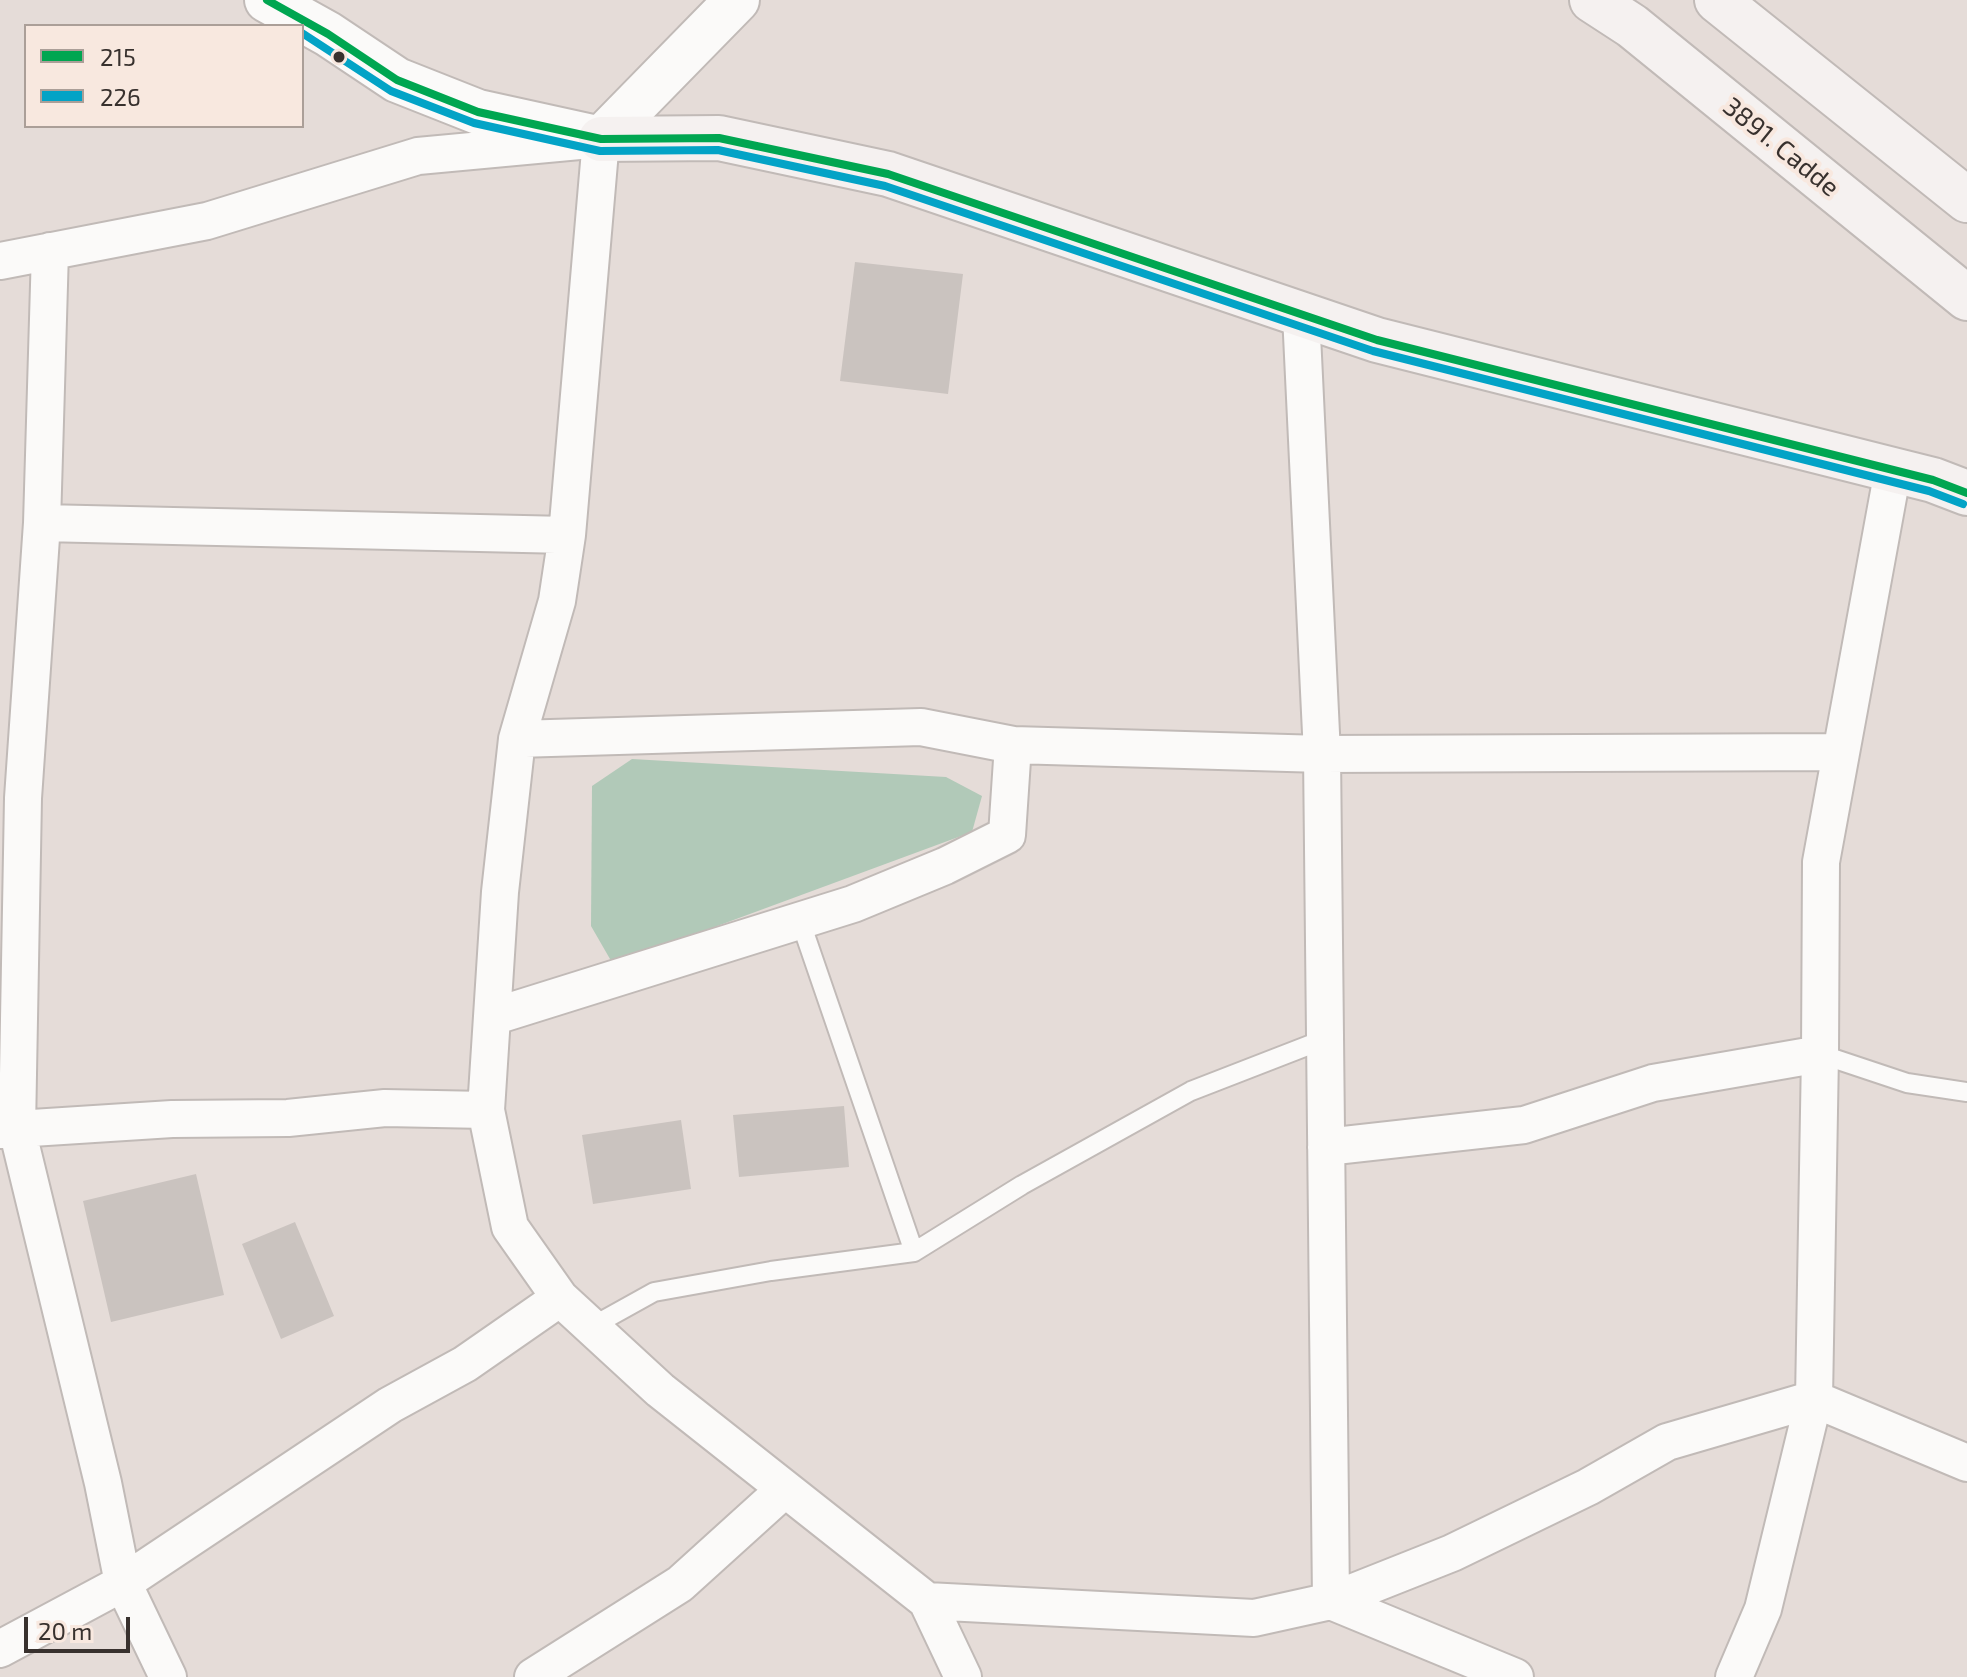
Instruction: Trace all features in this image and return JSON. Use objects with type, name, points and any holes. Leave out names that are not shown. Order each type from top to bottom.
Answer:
[{"type":"main road","name":"3891. Cadde","points":[[1592,0],[1632,26],[1967,298]]},
{"type":"main road","points":[[1717,0],[1967,200]]},
{"type":"main road","points":[[601,139],[719,138],[888,174],[1377,340],[1933,480],[1967,493]]},
{"type":"street","points":[[267,0],[328,34],[397,80],[478,112],[601,139]]},
{"type":"street","points":[[737,0],[601,139],[567,535],[557,601],[517,739],[500,892],[486,1110],[510,1227],[560,1298],[660,1390],[927,1601],[963,1677]]},
{"type":"street","points":[[0,261],[207,221],[418,156],[601,139]]},
{"type":"street","points":[[50,251],[42,523],[14,725],[23,798],[9,1130],[103,1483],[123,1583],[168,1677]]},
{"type":"street","points":[[1301,314],[1322,754],[1331,1601]]},
{"type":"street","points":[[1734,1677],[1763,1609],[1814,1399],[1821,862],[1893,470]]},
{"type":"street","points":[[42,523],[567,535]]},
{"type":"street","points":[[517,739],[921,727],[1013,745],[1322,754],[1841,752]]},
{"type":"street","points":[[492,1017],[801,923],[945,866],[1007,835],[1013,745]]},
{"type":"street","points":[[1326,1147],[1524,1125],[1653,1083],[1820,1054]]},
{"type":"street","points":[[9,1130],[172,1119],[288,1118],[385,1108],[486,1110]]},
{"type":"street","points":[[0,1649],[123,1583],[390,1405],[465,1364],[560,1298]]},
{"type":"street","points":[[927,1601],[1254,1618],[1331,1601],[1452,1553],[1588,1487],[1667,1442],[1814,1399],[1967,1463]]},
{"type":"street","points":[[533,1677],[680,1584],[785,1489]]},
{"type":"street","points":[[1331,1601],[1515,1677]]},
{"type":"lane","points":[[801,923],[914,1252]]},
{"type":"lane","points":[[591,1327],[654,1292],[771,1271],[914,1252],[1022,1185],[1191,1091],[1325,1039]]},
{"type":"lane","points":[[1820,1054],[1907,1083],[1967,1092]]},
{"type":"green space","points":[[632,759],[946,777],[982,796],[972,832],[617,963],[610,959],[591,926],[592,786]]},
{"type":"building","points":[[855,262],[963,274],[948,394],[840,381]]},
{"type":"building","points":[[844,1106],[849,1167],[739,1177],[733,1115]]},
{"type":"building","points":[[681,1120],[691,1189],[593,1204],[582,1135]]},
{"type":"building","points":[[196,1174],[224,1295],[111,1322],[83,1201]]},
{"type":"building","points":[[295,1222],[334,1316],[281,1339],[242,1244]]},
{"type":"transit line","name":"215","points":[[267,0],[328,34],[397,80],[478,112],[601,139],[719,138],[888,174],[1377,340],[1933,480],[1967,493]]},
{"type":"transit line","name":"226","points":[[304,34],[391,91],[474,123],[600,151],[718,150],[885,186],[1373,351],[1929,491],[1963,504]]}]
